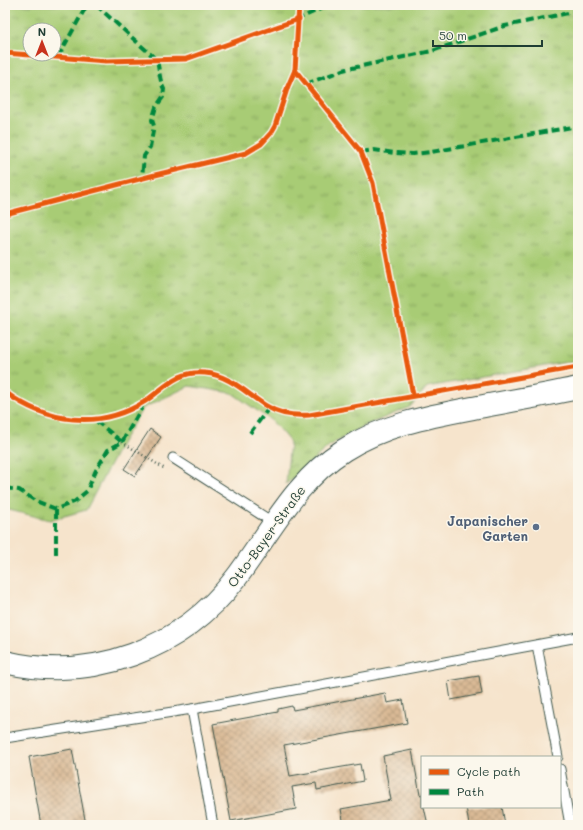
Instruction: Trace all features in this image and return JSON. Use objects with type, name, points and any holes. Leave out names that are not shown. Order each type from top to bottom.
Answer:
[{"type":"street","name":"Otto-Bayer-Straße","points":[[5,662],[34,668],[73,668],[112,662],[150,648],[182,630],[212,606],[236,578],[297,491],[311,476],[355,443],[379,431],[419,419],[578,388]]},
{"type":"lane","points":[[173,458],[274,523]]},
{"type":"lane","points":[[5,738],[192,709],[578,637]]},
{"type":"lane","points":[[537,645],[558,756]]},
{"type":"lane","points":[[192,709],[213,825]]},
{"type":"lane","points":[[561,775],[570,825]]},
{"type":"path","points":[[122,442],[166,469]]},
{"type":"green space","points":[[5,5],[578,5],[578,360],[427,387],[410,407],[366,425],[330,445],[286,484],[290,442],[272,421],[232,393],[189,386],[143,408],[122,442],[86,510],[50,520],[5,509]]},
{"type":"building","points":[[150,429],[161,437],[135,476],[124,469]]},
{"type":"building","points":[[479,676],[482,694],[451,700],[448,681]]},
{"type":"building","points":[[385,693],[387,703],[403,700],[407,723],[284,745],[290,776],[360,764],[363,781],[317,790],[316,783],[292,787],[296,809],[231,821],[213,724],[278,712],[278,709],[292,706],[293,710]]},
{"type":"building","points":[[72,749],[86,825],[41,825],[29,757]]},
{"type":"building","points":[[412,750],[421,794],[421,808],[424,808],[428,825],[344,825],[341,809],[391,800],[383,756]]},
{"type":"building","points":[[466,808],[502,808],[505,825],[469,825]]},
{"type":"marked path","points":[[62,50],[87,5]]},
{"type":"marked path","points":[[96,5],[157,60],[164,89],[163,97],[156,107],[152,120],[154,126],[150,147],[144,156],[142,178]]},
{"type":"marked path","points":[[296,20],[329,5]]},
{"type":"marked path","points":[[306,84],[343,70],[432,51],[505,26],[578,11]]},
{"type":"marked path","points":[[361,152],[374,150],[413,154],[431,152],[578,126]]},
{"type":"marked path","points":[[122,442],[144,402]]},
{"type":"marked path","points":[[250,433],[269,408]]},
{"type":"marked path","points":[[5,488],[19,490],[36,501],[56,509],[74,502],[87,491],[96,470],[108,450],[122,442],[95,420]]},
{"type":"marked path","points":[[56,509],[56,554]]},
{"type":"cycle path","points":[[5,214],[246,153],[261,144],[275,126],[288,86],[295,70],[299,5]]},
{"type":"cycle path","points":[[5,53],[106,61],[186,59],[299,19]]},
{"type":"cycle path","points":[[295,70],[361,152],[373,183],[413,395]]},
{"type":"cycle path","points":[[5,392],[38,411],[73,419],[91,419],[109,417],[127,411],[144,402],[179,377],[187,374],[205,373],[223,377],[231,381],[273,410],[293,415],[309,415],[578,367]]},
{"type":"place","name":"Japanischer Garten","points":[[536,527]]}]
